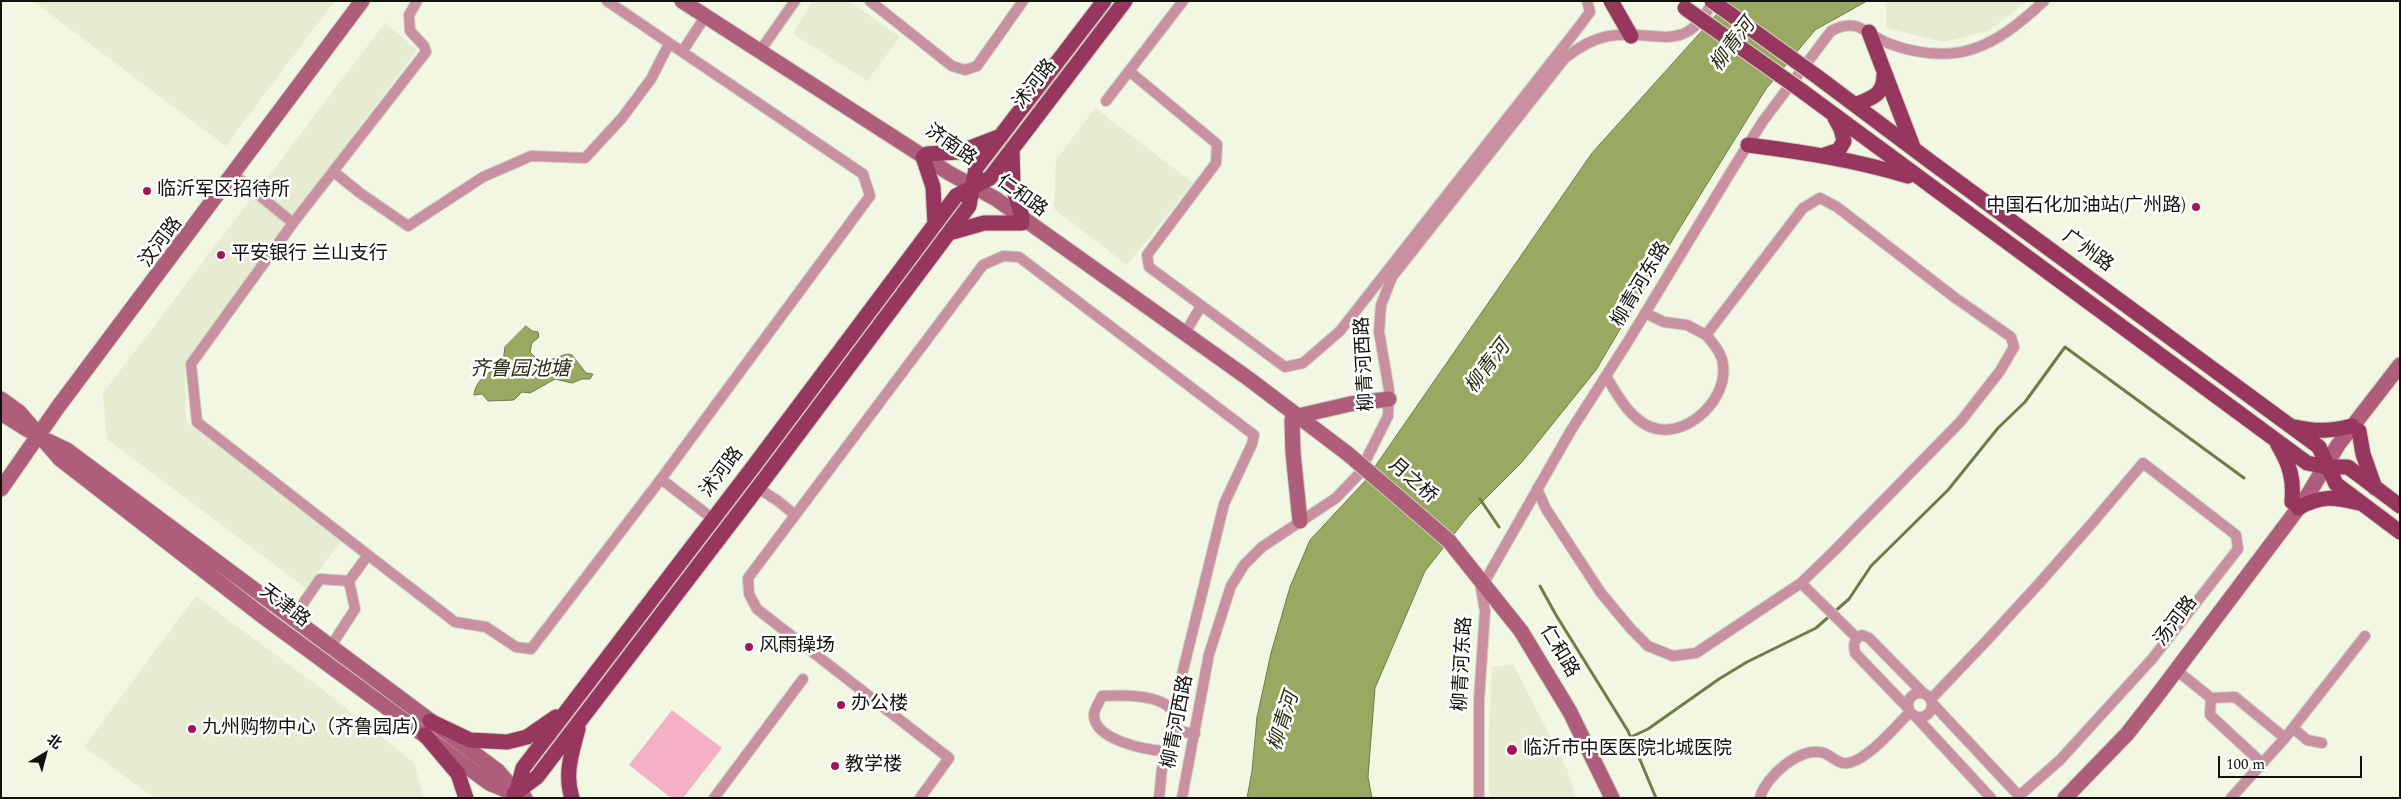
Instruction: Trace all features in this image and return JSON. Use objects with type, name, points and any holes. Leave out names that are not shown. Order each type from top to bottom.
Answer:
[{"type":"main road","name":"沭河路","points":[[517,797],[537,777],[758,488],[969,206],[976,168],[1104,1]]},
{"type":"main road","name":"沭河路","points":[[517,797],[524,768],[956,196],[990,178],[1125,1]]},
{"type":"main road","points":[[1611,1],[1631,36]]},
{"type":"main road","name":"广州路","points":[[1713,1],[2319,447],[2326,467],[2336,484],[2400,532]]},
{"type":"main road","points":[[1681,5],[1802,91],[1918,179],[2307,463],[2326,467],[2348,467],[2400,506]]},
{"type":"main road","points":[[1869,32],[1914,150]]},
{"type":"main road","points":[[1855,105],[1876,96],[1884,86],[1884,74]]},
{"type":"main road","points":[[1824,155],[1839,150],[1844,141],[1841,129],[1833,114]]},
{"type":"main road","points":[[935,224],[933,187],[925,155],[959,152],[1001,136]]},
{"type":"main road","points":[[1748,145],[1824,155],[1865,163],[1918,179]]},
{"type":"main road","points":[[949,233],[984,223],[1022,220],[1013,187],[1012,149]]},
{"type":"main road","points":[[2289,425],[2312,431],[2326,432],[2356,428],[2375,488]]},
{"type":"main road","points":[[2274,439],[2287,460],[2294,480],[2295,505],[2328,497],[2363,504]]},
{"type":"main road","points":[[427,728],[470,740],[507,742],[527,737],[568,709]]},
{"type":"main road","points":[[572,798],[569,787],[568,766],[580,720]]},
{"type":"main road","points":[[427,728],[458,774],[466,798]]},
{"type":"street","name":"汶河路","points":[[1,489],[58,407],[362,1]]},
{"type":"street","name":"汶河路","points":[[1,480],[16,457],[64,410],[370,1]]},
{"type":"street","points":[[417,1],[409,15],[410,31],[424,46],[426,52],[293,223],[191,364],[197,422],[455,622],[486,627],[516,647],[531,649],[661,479],[870,196],[863,174],[606,1]]},
{"type":"street","name":"济南路","points":[[682,1],[925,155]]},
{"type":"street","name":"济南路","points":[[690,1],[973,187]]},
{"type":"street","points":[[762,48],[795,1]]},
{"type":"street","points":[[870,1],[952,66],[965,70],[977,66],[1023,1]]},
{"type":"street","points":[[1106,102],[1182,1]]},
{"type":"street","points":[[1129,71],[1217,144],[1216,163],[1147,255],[1149,267],[1285,367],[1303,363],[1340,331],[1590,12],[1587,1]]},
{"type":"street","name":"柳青河西路","points":[[1182,798],[1209,654],[1231,586],[1244,566],[1262,548],[1336,498],[1359,474],[1388,416],[1388,398],[1379,332],[1380,305],[1392,277],[1565,58],[1594,39],[1612,35],[1659,38],[1691,32],[1706,16],[1713,1]]},
{"type":"street","name":"柳青河东路","points":[[1479,798],[1479,700],[1485,611],[1483,586],[1570,432],[1748,145],[1831,31],[1843,25],[1854,24],[1889,43],[1927,52],[1955,55],[1987,45],[2019,25],[2044,1]]},
{"type":"street","points":[[682,52],[705,17]]},
{"type":"street","points":[[334,172],[360,193],[408,226],[483,177],[531,156],[585,158],[622,118],[645,87],[669,44]]},
{"type":"street","points":[[237,177],[293,223]]},
{"type":"street","name":"仁和路","points":[[973,187],[996,199],[1022,220],[1295,418]]},
{"type":"street","points":[[1538,489],[1546,509],[1601,593],[1648,646],[1672,656],[1696,654],[1801,583],[1961,421],[2000,371],[2014,347],[2011,336],[1954,297],[1837,207],[1820,198],[1803,208],[1706,335]]},
{"type":"street","name":"仁和路","points":[[1022,220],[1184,333],[1346,458]]},
{"type":"street","points":[[920,798],[949,758],[757,609],[749,594],[748,578],[983,265],[1003,256],[1020,257],[1254,435],[1252,444],[1224,504],[1173,711]]},
{"type":"street","points":[[1184,333],[1201,306]]},
{"type":"street","points":[[1606,376],[1628,412],[1657,430],[1688,423],[1705,413],[1714,401],[1721,386],[1724,365],[1716,347],[1706,335],[1687,325],[1664,322],[1645,312]]},
{"type":"street","name":"汤河路","points":[[2064,798],[2127,734],[2176,670],[2295,505],[2307,481],[2326,467],[2345,449],[2356,428],[2400,366]]},
{"type":"street","name":"汤河路","points":[[2356,428],[2400,379]]},
{"type":"street","points":[[1300,521],[1295,418],[1350,404],[1388,398]]},
{"type":"street","name":"天津路","points":[[1,399],[18,412],[60,459],[211,577],[427,728],[498,771],[517,797]]},
{"type":"street","name":"天津路","points":[[1,412],[39,436],[67,450],[331,646],[427,728]]},
{"type":"street","name":"月之桥","points":[[1346,458],[1448,544]]},
{"type":"street","points":[[1911,712],[1928,715],[1929,699],[2056,567],[2143,463],[2236,535],[2238,548],[2234,555],[2152,659],[2060,760],[2020,797],[1929,699],[1869,638],[1862,635],[1856,638],[1853,645],[1855,653],[1991,798]]},
{"type":"street","points":[[661,479],[713,520]]},
{"type":"street","points":[[758,488],[778,500],[795,515]]},
{"type":"street","name":"汤河路","points":[[2052,798],[2120,729],[2295,505]]},
{"type":"street","name":"仁和路","points":[[1448,544],[1521,631],[1550,676],[1570,712],[1612,798]]},
{"type":"street","points":[[331,646],[355,609],[349,581],[368,555]]},
{"type":"street","points":[[296,620],[304,602],[320,579],[349,581]]},
{"type":"street","points":[[1801,583],[1856,638]]},
{"type":"street","name":"仁和路","points":[[1483,586],[1517,634],[1566,714],[1606,798]]},
{"type":"street","points":[[2231,798],[2284,738],[2365,636]]},
{"type":"street","points":[[2176,670],[2211,698],[2235,697],[2284,738]]},
{"type":"street","points":[[714,798],[803,679]]},
{"type":"street","points":[[1159,798],[1165,751],[1172,740],[1177,721],[1173,711],[1160,701],[1132,694],[1102,696],[1094,712],[1096,725],[1108,735],[1144,750],[1165,751]]},
{"type":"street","points":[[1911,712],[1908,702],[1914,694],[1929,699]]},
{"type":"street","points":[[2211,698],[2210,715],[2262,763]]},
{"type":"street","points":[[1760,798],[1764,786],[1790,761],[1807,752],[1823,753],[1848,764],[1863,757],[1911,712]]},
{"type":"street","points":[[2292,728],[2307,740],[2322,744]]},
{"type":"street","points":[[1174,730],[1195,734]]},
{"type":"shaded area","points":[[33,1],[335,1],[226,146]]},
{"type":"shaded area","points":[[812,1],[849,1],[900,37],[867,81],[793,34]]},
{"type":"shaded area","points":[[1886,1],[2028,1],[1988,31],[1943,42],[1886,28]]},
{"type":"shaded area","points":[[385,23],[417,50],[185,362],[186,421],[342,540],[306,588],[107,439],[103,393]]},
{"type":"shaded area","points":[[1095,108],[1193,183],[1127,265],[1054,209],[1056,160]]},
{"type":"shaded area","points":[[196,596],[322,689],[414,763],[424,798],[155,798],[84,747]]},
{"type":"shaded area","points":[[1513,664],[1567,769],[1576,798],[1489,798],[1492,667]]},
{"type":"shaded area","points":[[672,710],[722,748],[683,798],[671,798],[629,765]]},
{"type":"water","name":"柳青河","points":[[1729,1],[1867,1],[1815,30],[1766,89],[1676,234],[1596,370],[1522,462],[1469,515],[1425,571],[1375,688],[1368,777],[1372,798],[1247,798],[1252,771],[1257,717],[1271,653],[1290,587],[1310,540],[1365,481],[1592,153]]},
{"type":"water","name":"齐鲁园池塘","points":[[526,326],[532,331],[538,332],[539,337],[532,343],[530,352],[541,363],[567,354],[572,355],[586,373],[593,374],[590,379],[582,379],[572,383],[555,379],[530,393],[522,392],[514,400],[488,401],[482,394],[474,395],[476,386],[481,379],[488,373],[496,370],[503,361],[505,347]]},
{"type":"waterway","points":[[1631,737],[1648,729],[1719,679],[1747,662],[1816,628],[1849,599],[1871,566],[1948,490],[1998,428],[2025,402],[2065,347],[2244,478]]},
{"type":"waterway","points":[[1480,499],[1499,527]]},
{"type":"waterway","points":[[1540,586],[1628,731],[1656,798]]},
{"type":"place","name":"临沂军区招待所","points":[[147,191]]},
{"type":"place","name":"中国石化加油站(广州路)","points":[[2196,207]]},
{"type":"place","name":"平安银行 兰山支行","points":[[221,255]]},
{"type":"place","name":"风雨操场","points":[[749,647]]},
{"type":"place","name":"办公楼","points":[[841,705]]},
{"type":"place","name":"九州购物中心（齐鲁园店）","points":[[192,729]]},
{"type":"place","name":"临沂市中医医院北城医院","points":[[1512,750]]},
{"type":"place","name":"教学楼","points":[[835,766]]}]
